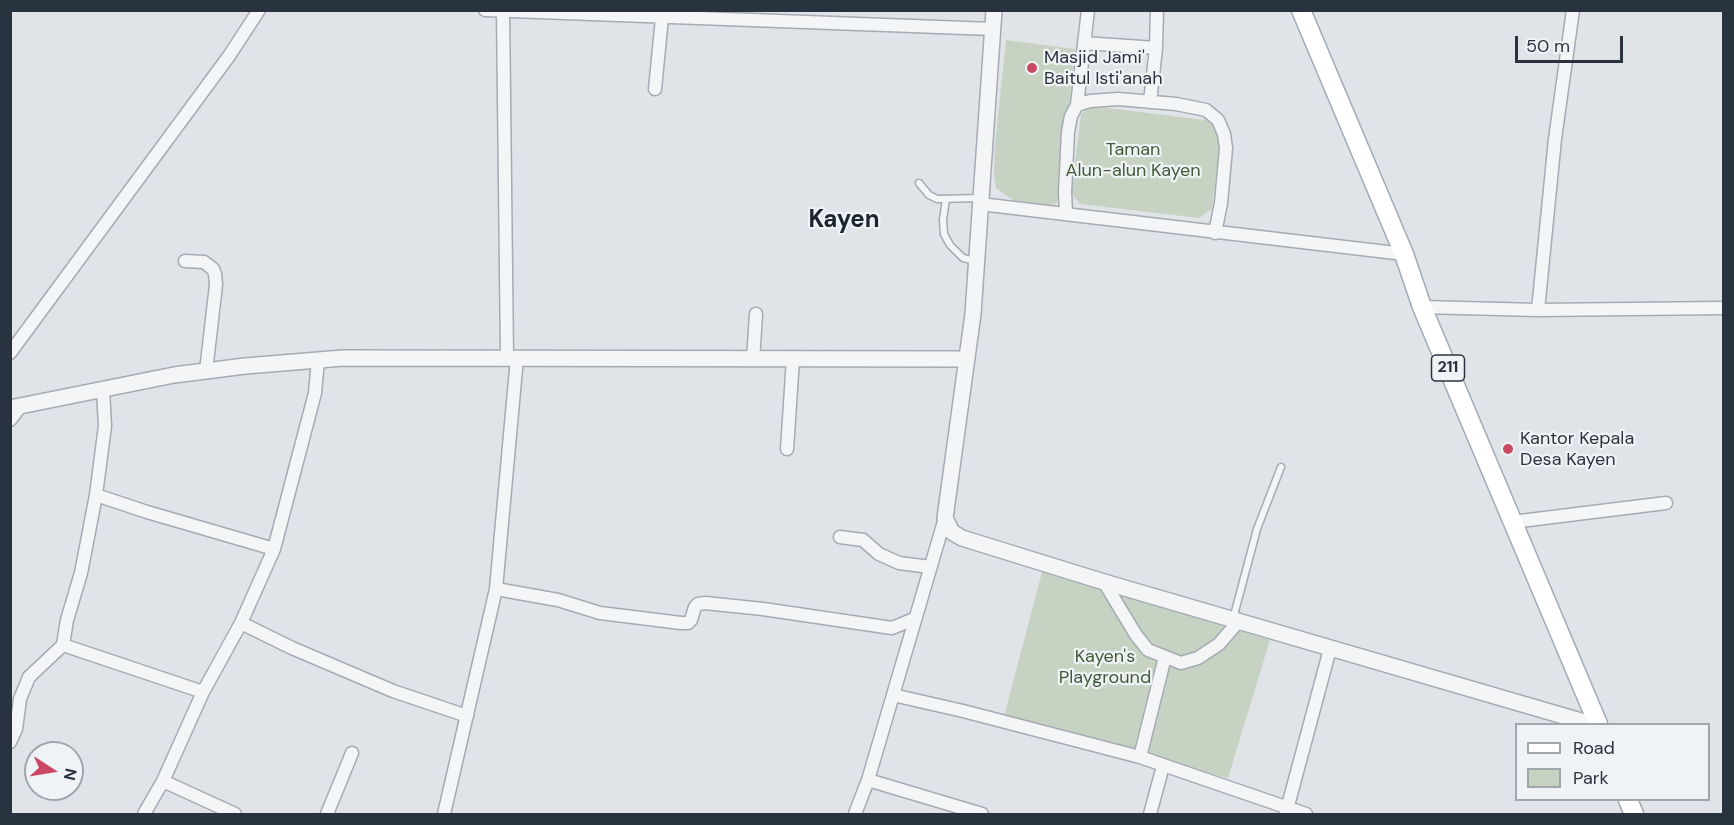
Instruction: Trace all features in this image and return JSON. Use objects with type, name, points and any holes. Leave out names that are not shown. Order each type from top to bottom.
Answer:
[{"type":"main road","name":"211","points":[[1301,10],[1404,254],[1422,307],[1598,723]]},
{"type":"street","points":[[10,353],[229,56],[259,10]]},
{"type":"street","points":[[485,10],[992,30]]},
{"type":"street","points":[[855,814],[868,780],[945,519],[973,314],[994,10]]},
{"type":"street","points":[[1066,213],[1068,132],[1071,116],[1077,105],[1088,10]]},
{"type":"street","points":[[1150,102],[1156,48],[1157,10]]},
{"type":"street","points":[[1538,310],[1555,139],[1573,10]]},
{"type":"street","points":[[444,814],[496,589],[512,358],[503,11]]},
{"type":"street","points":[[656,89],[662,18]]},
{"type":"street","points":[[1084,43],[1156,48]]},
{"type":"street","points":[[1077,105],[1090,101],[1118,99],[1150,102],[1198,108],[1218,120],[1224,134],[1226,148],[1221,203],[1215,233]]},
{"type":"street","points":[[981,201],[1215,233],[1404,254]]},
{"type":"street","points":[[185,261],[204,262],[213,269],[215,274],[216,285],[206,371]]},
{"type":"street","points":[[1422,307],[1538,310],[1724,308]]},
{"type":"street","points":[[753,360],[756,314]]},
{"type":"street","points":[[787,449],[793,359]]},
{"type":"street","points":[[10,420],[16,407],[174,375],[318,360],[967,359]]},
{"type":"street","points":[[144,814],[163,781],[203,692],[242,623],[274,549],[315,393],[318,360]]},
{"type":"street","points":[[10,742],[16,729],[20,699],[29,677],[63,645],[67,620],[81,573],[96,495],[105,426],[103,390]]},
{"type":"street","points":[[96,495],[274,549]]},
{"type":"street","points":[[1512,522],[1666,503]]},
{"type":"street","points":[[945,519],[952,532],[962,538],[1235,621],[1588,723]]},
{"type":"street","points":[[840,537],[863,540],[879,554],[899,563],[930,567]]},
{"type":"street","points":[[1104,582],[1148,650],[1181,663],[1198,658],[1219,644],[1235,621]]},
{"type":"street","points":[[496,589],[558,600],[600,613],[681,623],[688,623],[695,607],[705,603],[892,628],[915,619]]},
{"type":"street","points":[[242,623],[292,648],[393,691],[467,716]]},
{"type":"street","points":[[63,645],[203,692]]},
{"type":"street","points":[[1286,811],[1330,649]]},
{"type":"street","points":[[1140,757],[1165,657]]},
{"type":"street","points":[[893,694],[1140,757],[1286,811],[1306,814]]},
{"type":"street","points":[[327,814],[352,753]]},
{"type":"street","points":[[1150,814],[1163,766]]},
{"type":"street","points":[[868,780],[982,814]]},
{"type":"street","points":[[163,781],[235,814]]},
{"type":"lane","points":[[919,183],[929,195],[937,199],[981,201]]},
{"type":"lane","points":[[946,199],[944,234],[950,245],[963,258],[976,261]]},
{"type":"lane","points":[[1235,621],[1257,529],[1281,467]]},
{"type":"green space","points":[[1006,40],[1075,49],[1061,189],[1057,203],[1051,206],[1013,200],[996,188],[995,144]]},
{"type":"green space","name":"Taman Alun-alun Kayen","points":[[1091,106],[1213,121],[1221,134],[1212,209],[1199,218],[1080,204],[1071,193],[1081,114]]},
{"type":"green space","name":"Kayen's Playground","points":[[1042,572],[1270,640],[1228,778],[1004,716]]},
{"type":"place","name":"Masjid Jami' Baitul Isti'anah","points":[[1032,68]]},
{"type":"place","name":"Kantor Kepala Desa Kayen","points":[[1508,449]]},
{"type":"district","name":"Kayen","points":[[844,221]]}]
